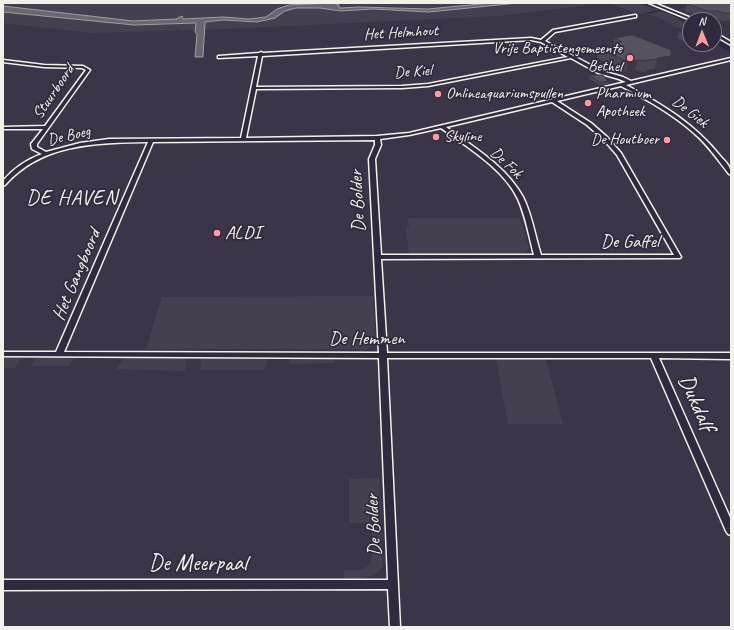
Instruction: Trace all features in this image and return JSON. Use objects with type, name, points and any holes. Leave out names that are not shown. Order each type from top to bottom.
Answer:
[{"type":"street","points":[[651,3],[682,15]]},
{"type":"street","points":[[542,41],[554,31],[635,16]]},
{"type":"street","points":[[722,38],[731,44]]},
{"type":"street","name":"Het Helmhout","points":[[219,57],[261,53],[525,39],[542,41],[600,72],[622,78],[631,83]]},
{"type":"street","points":[[243,140],[261,53]]},
{"type":"street","name":"De Kiel","points":[[254,88],[402,87],[428,85],[572,57]]},
{"type":"street","points":[[151,141],[391,137],[731,59]]},
{"type":"street","name":"Stuurboord","points":[[3,61],[44,66],[83,67],[88,70],[34,144],[34,148],[46,154]]},
{"type":"street","name":"De Giek","points":[[622,85],[658,104],[681,120],[711,147],[731,173]]},
{"type":"street","name":"De Gaffel","points":[[378,257],[678,257],[619,154],[607,139],[590,124],[554,100]]},
{"type":"street","name":"De Fok","points":[[442,126],[501,173],[516,190],[523,203],[538,257]]},
{"type":"street","points":[[3,128],[46,127]]},
{"type":"street","name":"De Bolder","points":[[377,138],[378,145],[372,159],[383,356],[395,627]]},
{"type":"street","name":"De Boeg","points":[[3,184],[16,170],[46,154],[87,143],[151,141]]},
{"type":"street","name":"Het Gangboord","points":[[59,354],[151,141]]},
{"type":"street","name":"De Hemmen","points":[[3,354],[731,356]]},
{"type":"street","name":"Dukdalf","points":[[654,356],[731,531]]},
{"type":"street","name":"De Meerpaal","points":[[3,585],[393,584]]},
{"type":"shaded area","points":[[3,3],[491,3],[428,9],[359,7],[340,8],[321,4],[298,4],[277,9],[266,17],[248,19],[233,18],[121,21],[3,7]]},
{"type":"shaded area","points":[[333,3],[339,5],[339,8],[359,7],[428,9],[491,3],[518,3],[429,12],[373,9],[341,11],[320,8],[296,8],[285,11],[275,18],[257,22],[223,20],[205,22],[203,57],[195,57],[197,34],[195,32],[196,23],[134,25],[3,12],[3,6],[133,21],[176,19],[182,16],[183,19],[223,17],[249,19],[266,17],[277,9],[289,5]]},
{"type":"shaded area","points":[[518,3],[607,3],[498,16],[204,30],[205,22],[223,20],[240,22],[267,20],[277,17],[289,9],[296,8],[320,8],[341,11],[373,9],[429,12]]},
{"type":"shaded area","points":[[607,3],[639,3],[660,10],[640,14]]},
{"type":"shaded area","points":[[611,3],[682,23],[682,52],[722,52],[722,48],[731,52],[731,627],[3,627],[3,19],[102,31],[252,27]]},
{"type":"shaded area","points":[[656,3],[728,3],[731,5],[731,42],[722,36],[722,12],[682,12],[682,14]]},
{"type":"shaded area","points":[[662,11],[682,21],[682,27],[676,28],[662,19],[647,14]]},
{"type":"shaded area","points":[[3,12],[134,25],[197,23],[195,30],[91,33],[3,23]]},
{"type":"shaded area","points":[[408,218],[520,218],[528,245],[528,250],[523,254],[409,254],[406,227],[409,227]]},
{"type":"shaded area","points":[[373,296],[375,343],[368,349],[146,349],[162,297]]},
{"type":"shaded area","points":[[3,357],[21,357],[15,368],[3,368]]},
{"type":"shaded area","points":[[37,357],[74,357],[69,366],[31,366]]},
{"type":"shaded area","points":[[124,358],[186,358],[185,371],[116,369]]},
{"type":"shaded area","points":[[201,358],[268,358],[264,370],[200,370]]},
{"type":"shaded area","points":[[289,358],[334,358],[334,363],[289,364]]},
{"type":"shaded area","points":[[496,359],[546,359],[563,424],[508,424]]},
{"type":"shaded area","points":[[379,478],[383,565],[380,570],[371,576],[344,579],[344,570],[361,570],[368,566],[371,561],[373,548],[371,523],[349,523],[349,479]]},
{"type":"building","points":[[731,3],[731,13],[708,11],[687,4]]},
{"type":"building","points":[[633,35],[671,50],[671,56],[648,61],[638,60],[628,62],[599,48],[616,45],[614,44],[622,42],[615,38]]},
{"type":"building","points":[[590,75],[603,75],[608,82],[600,82]]},
{"type":"place","name":"Vrije Baptistengemeente Bethel","points":[[630,58]]},
{"type":"place","name":"Onlineaquariumspullen","points":[[438,94]]},
{"type":"place","name":"Pharmium Apotheek","points":[[588,103]]},
{"type":"place","name":"Skyline","points":[[436,137]]},
{"type":"place","name":"De Houtboer","points":[[667,140]]},
{"type":"place","name":"ALDI","points":[[217,233]]},
{"type":"district","name":"DE HAVEN","points":[[72,198]]}]
